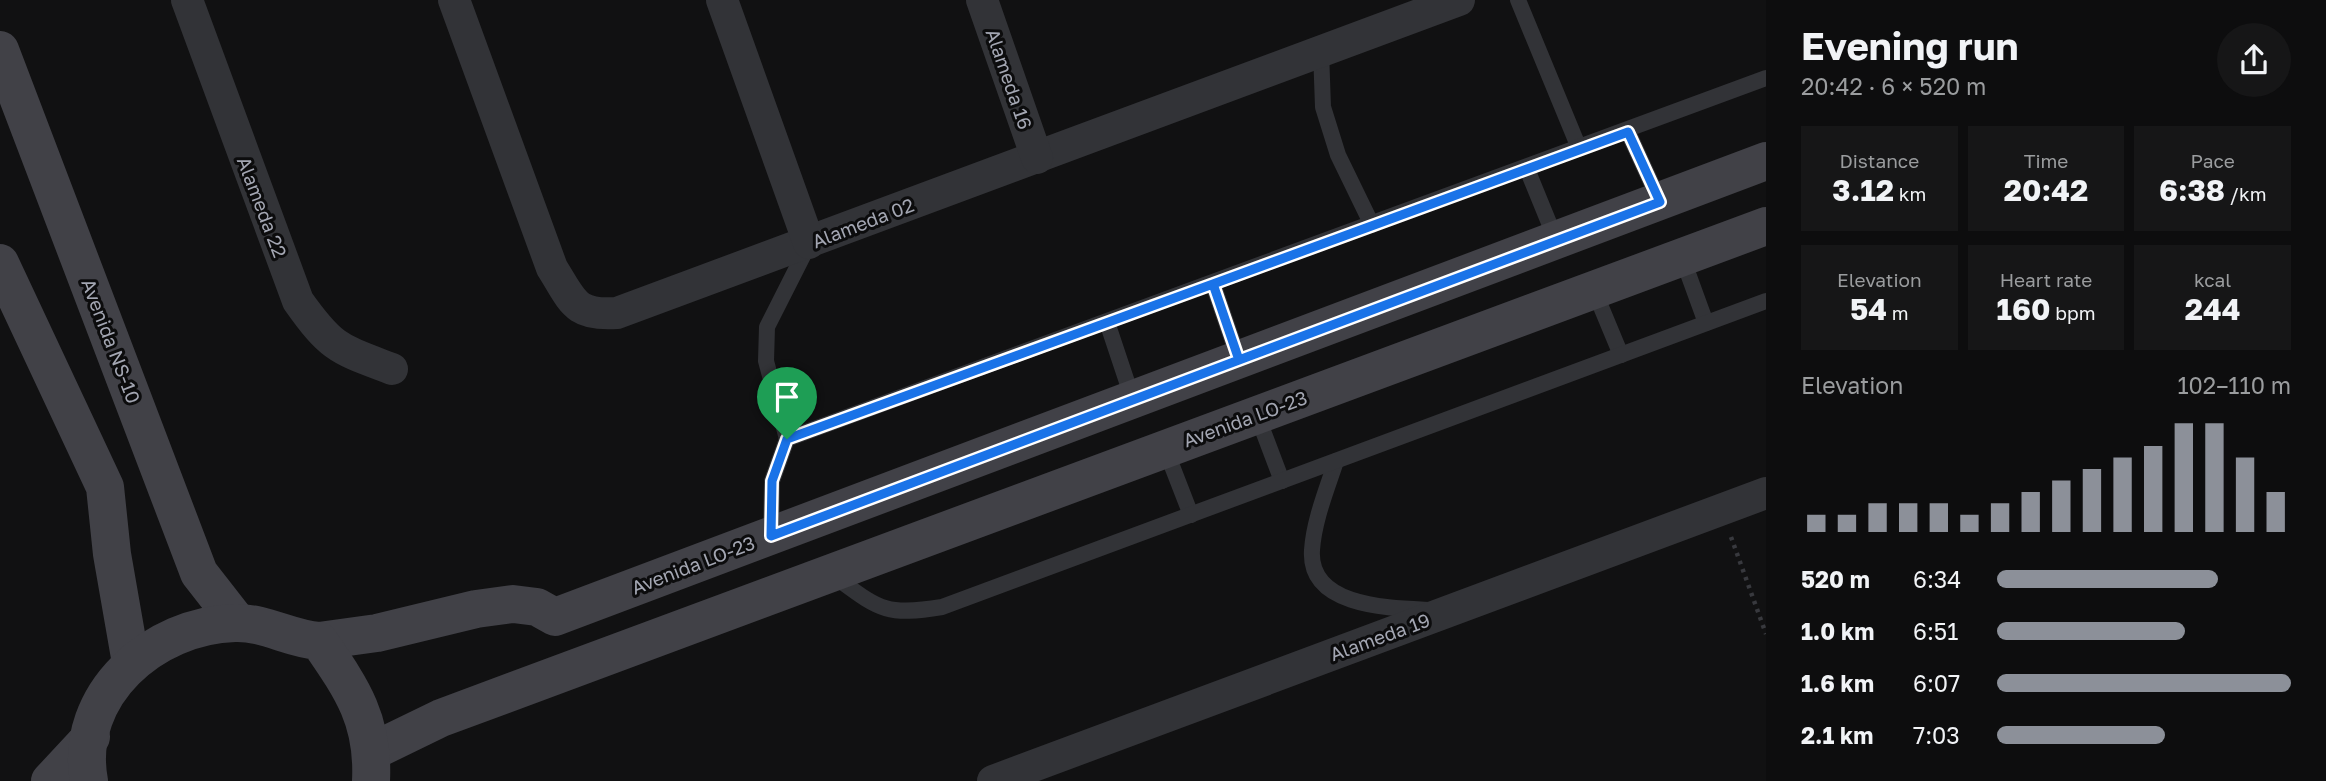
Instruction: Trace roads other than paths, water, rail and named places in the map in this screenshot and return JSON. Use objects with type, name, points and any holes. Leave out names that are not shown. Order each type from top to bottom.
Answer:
[{"type":"street","name":"Alameda 22","points":[[187,0],[298,301],[322,335],[340,349],[392,369]]},
{"type":"street","name":"Alameda 02","points":[[454,0],[552,268],[575,305],[593,315],[617,313],[1459,0]]},
{"type":"street","points":[[722,0],[809,243]]},
{"type":"street","name":"Alameda 16","points":[[982,0],[1037,158]]},
{"type":"street","name":"Avenida NS-10","points":[[0,50],[199,573],[238,623]]},
{"type":"street","name":"Avenida LO-23","points":[[90,737],[103,702],[131,663],[162,640],[199,626],[238,623],[269,628],[299,640],[319,641],[377,633],[476,609],[513,604],[537,607],[555,618],[1766,162]]},
{"type":"street","name":"Avenida LO-23","points":[[372,766],[441,718],[1766,226]]},
{"type":"street","points":[[3,281],[105,487],[112,554],[131,663]]},
{"type":"street","name":"Alameda 19","points":[[996,780],[1766,493]]},
{"type":"street","points":[[319,641],[349,685],[365,716],[372,766]]},
{"type":"street","points":[[50,781],[90,737]]},
{"type":"street","points":[[89,781],[90,737]]},
{"type":"lane","points":[[1518,0],[1579,148]]},
{"type":"lane","points":[[1321,51],[1322,107],[1338,155],[1372,225]]},
{"type":"lane","points":[[787,439],[1628,132],[1766,78]]},
{"type":"lane","points":[[1628,132],[1660,202]]},
{"type":"lane","points":[[1527,169],[1556,240]]},
{"type":"lane","points":[[771,536],[772,481],[787,439],[766,361],[767,327],[809,243]]},
{"type":"lane","points":[[1682,257],[1706,323]]},
{"type":"lane","points":[[1213,284],[1239,360]]},
{"type":"lane","points":[[1594,289],[1621,355]]},
{"type":"lane","points":[[830,573],[878,609],[907,613],[942,607],[1766,301]]},
{"type":"lane","points":[[1107,322],[1133,400]]},
{"type":"lane","points":[[1257,415],[1282,481]]},
{"type":"lane","points":[[1166,448],[1191,515]]},
{"type":"lane","points":[[1336,461],[1312,551],[1314,568],[1327,588],[1356,602],[1384,607],[1451,611]]}]
